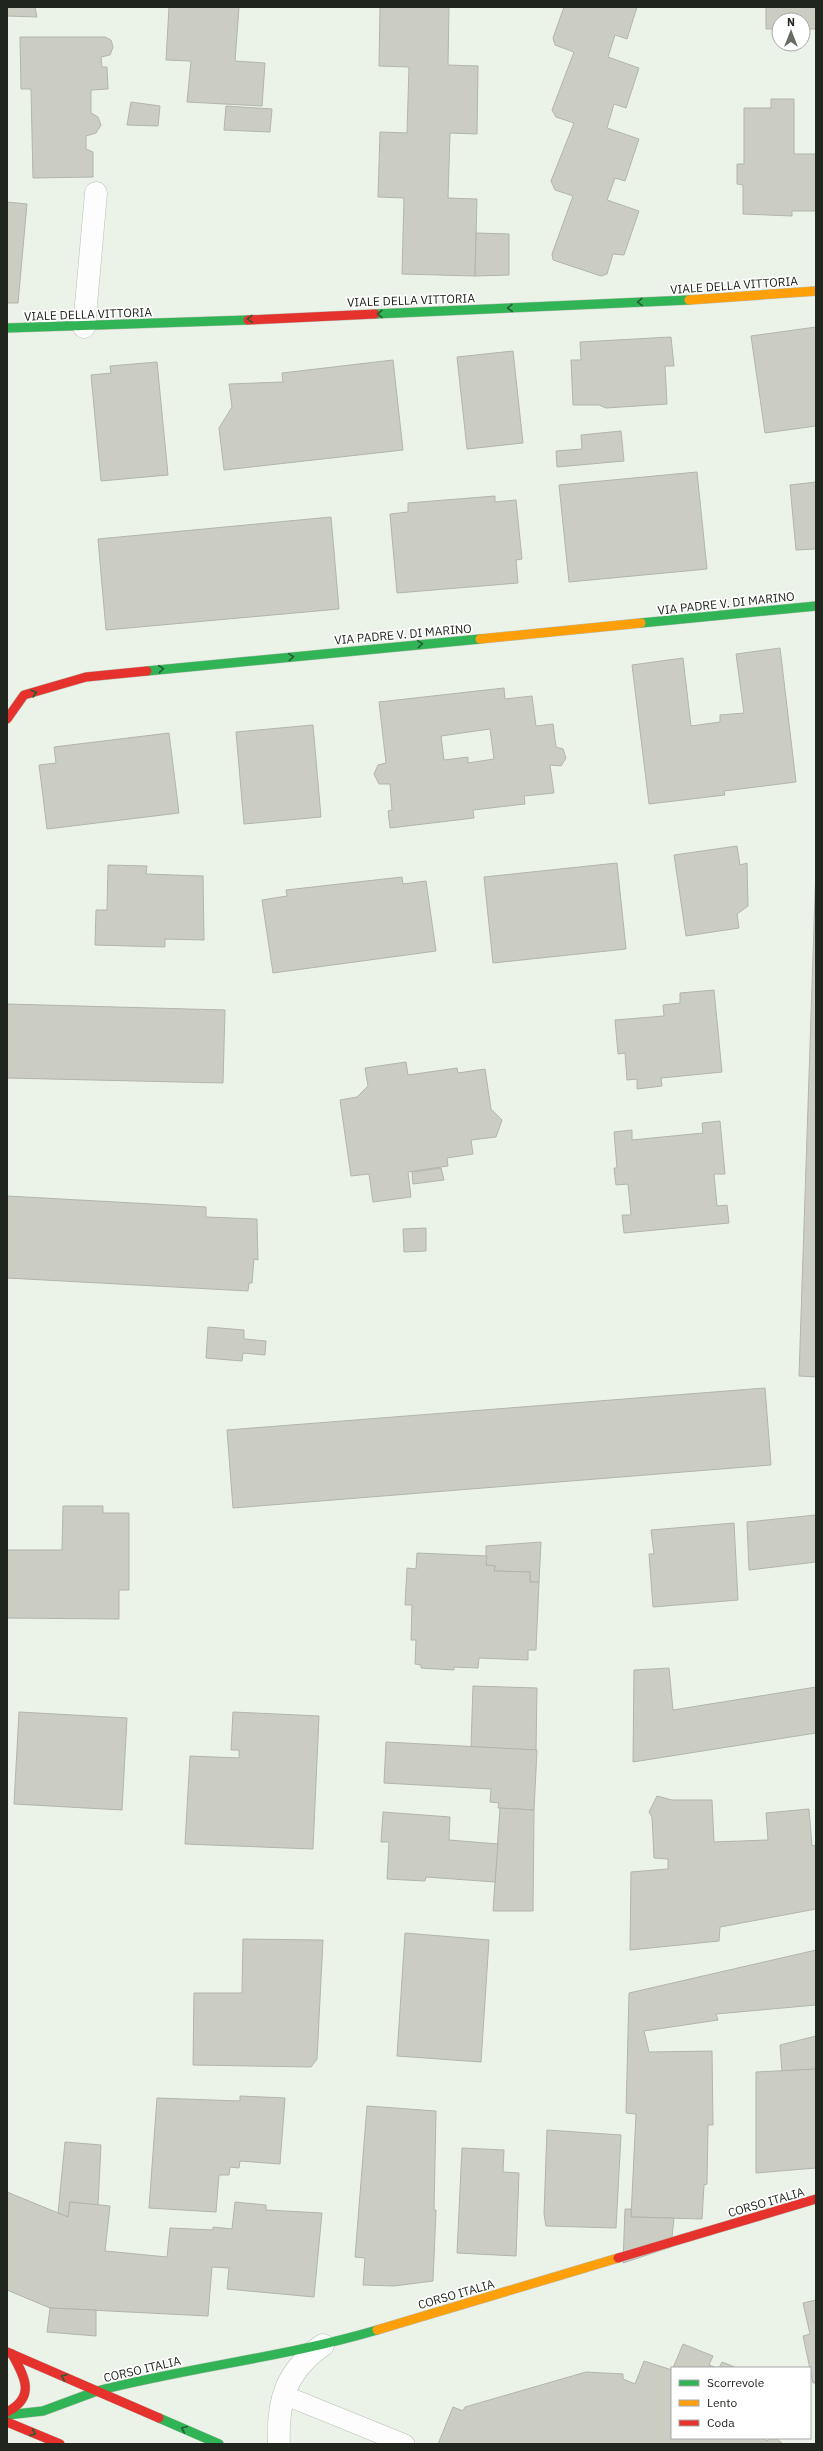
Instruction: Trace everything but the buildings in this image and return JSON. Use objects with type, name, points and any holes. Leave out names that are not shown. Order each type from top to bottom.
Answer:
[{"type":"street","points":[[84,327],[96,193]]},
{"type":"street","name":"VIALE DELLA VITTORIA","points":[[7,328],[84,327],[678,301],[816,291]]},
{"type":"street","name":"VIA PADRE V. DI MARINO","points":[[7,719],[24,695],[86,677],[816,606]]},
{"type":"street","name":"CORSO ITALIA","points":[[7,2415],[43,2411],[97,2391],[148,2378],[323,2345],[816,2199]]},
{"type":"street","points":[[279,2444],[278,2419],[287,2385],[304,2358],[323,2345]]},
{"type":"street","points":[[9,2353],[219,2444]]},
{"type":"street","points":[[7,2412],[19,2406],[26,2389],[24,2378],[9,2353]]},
{"type":"street","points":[[7,2422],[60,2444]]},
{"type":"lane","points":[[284,2395],[404,2444]]},
{"type":"traffic: fast","points":[[375,314],[689,300]]},
{"type":"traffic: fast","points":[[7,328],[248,320]]},
{"type":"traffic: fast","points":[[641,623],[816,606]]},
{"type":"traffic: fast","points":[[147,671],[480,639]]},
{"type":"traffic: fast","points":[[97,2391],[167,2375],[308,2348],[377,2330]]},
{"type":"traffic: fast","points":[[7,2415],[43,2411],[97,2391]]},
{"type":"traffic: fast","points":[[159,2418],[219,2444]]},
{"type":"traffic: slow","points":[[689,300],[816,291]]},
{"type":"traffic: slow","points":[[480,639],[641,623]]},
{"type":"traffic: slow","points":[[377,2330],[618,2258]]},
{"type":"traffic: jam","points":[[248,320],[375,314]]},
{"type":"traffic: jam","points":[[7,719],[24,695],[86,677],[147,671]]},
{"type":"traffic: jam","points":[[618,2258],[816,2199]]},
{"type":"traffic: jam","points":[[7,2352],[159,2418]]},
{"type":"traffic: jam","points":[[7,2412],[22,2400],[25,2393],[24,2379],[12,2354]]},
{"type":"traffic: jam","points":[[7,2422],[60,2444]]}]
